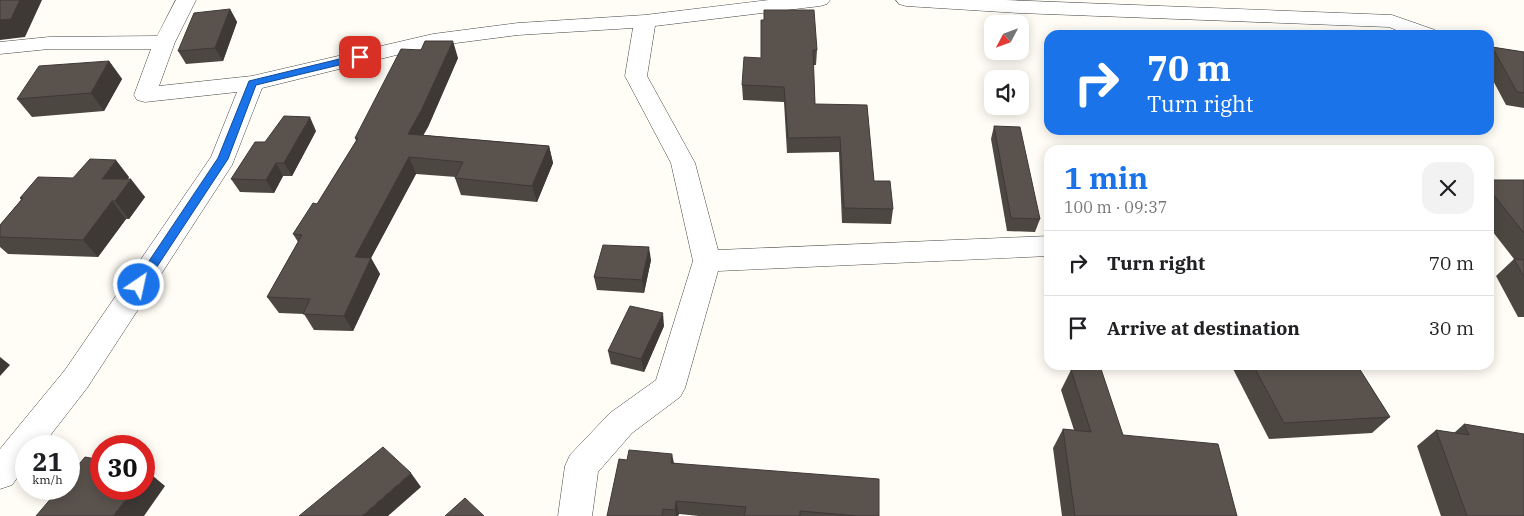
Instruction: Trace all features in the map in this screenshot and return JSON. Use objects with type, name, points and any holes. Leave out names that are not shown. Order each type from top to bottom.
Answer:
[{"type":"street","points":[[186,0],[164,42],[145,95],[252,83],[433,40],[518,29],[645,21],[820,0]]},
{"type":"street","points":[[906,0],[1016,3],[1392,21],[1414,30]]},
{"type":"street","points":[[1371,0],[1392,21]]},
{"type":"street","points":[[575,516],[582,466],[621,423],[668,388],[707,261],[682,163],[636,76],[645,21]]},
{"type":"street","points":[[0,48],[49,44],[164,42]]},
{"type":"street","points":[[0,474],[76,379],[223,159],[252,83]]},
{"type":"street","points":[[707,261],[1044,246]]},
{"type":"building","points":[[0,0],[20,0],[11,19],[0,20]]},
{"type":"building","points":[[230,9],[215,48],[178,51],[194,13]]},
{"type":"building","points":[[764,10],[814,10],[817,50],[813,50],[815,104],[867,105],[874,181],[890,181],[893,209],[844,208],[840,137],[788,138],[784,87],[742,85],[744,57],[761,58],[761,20],[764,20]]},
{"type":"building","points":[[425,41],[453,41],[421,111],[408,134],[549,146],[532,186],[455,178],[463,162],[409,157],[355,257],[371,258],[344,316],[303,314],[310,299],[267,297],[302,235],[293,234],[313,203],[317,204],[358,138],[355,138],[401,49],[421,50]]},
{"type":"building","points":[[1494,47],[1524,52],[1524,93],[1517,92],[1494,51]]},
{"type":"building","points":[[109,61],[91,93],[17,99],[39,66]]},
{"type":"building","points":[[284,116],[310,117],[284,163],[276,163],[266,180],[231,179],[255,142],[265,142]]},
{"type":"building","points":[[994,126],[1020,127],[1040,219],[1011,218]]},
{"type":"building","points":[[90,159],[116,160],[102,179],[131,179],[83,240],[0,237],[0,225],[38,177],[73,178]]},
{"type":"building","points":[[1494,180],[1524,180],[1524,233],[1494,195]]},
{"type":"building","points":[[603,245],[649,247],[642,280],[594,277]]},
{"type":"building","points":[[1514,259],[1524,260],[1524,277]]},
{"type":"building","points":[[630,306],[663,313],[641,359],[608,351]]},
{"type":"building","points":[[1071,370],[1101,370],[1123,435],[1218,444],[1237,516],[1075,516],[1063,429],[1091,432]]},
{"type":"building","points":[[1256,370],[1360,370],[1390,417],[1284,423]]},
{"type":"building","points":[[1464,424],[1524,434],[1524,516],[1467,516],[1436,430],[1469,435]]},
{"type":"building","points":[[383,447],[411,473],[362,516],[299,516]]},
{"type":"building","points":[[629,450],[672,454],[671,463],[879,479],[879,516],[800,511],[800,516],[744,516],[746,507],[676,501],[675,510],[663,509],[662,516],[607,516],[619,459],[627,460]]},
{"type":"building","points":[[85,457],[90,458],[90,500],[125,500],[113,516],[36,516],[50,500],[80,500],[80,463]]},
{"type":"building","points":[[465,498],[484,516],[445,516]]},
{"type":"route","points":[[139,285],[223,159],[252,83],[360,57]]}]
